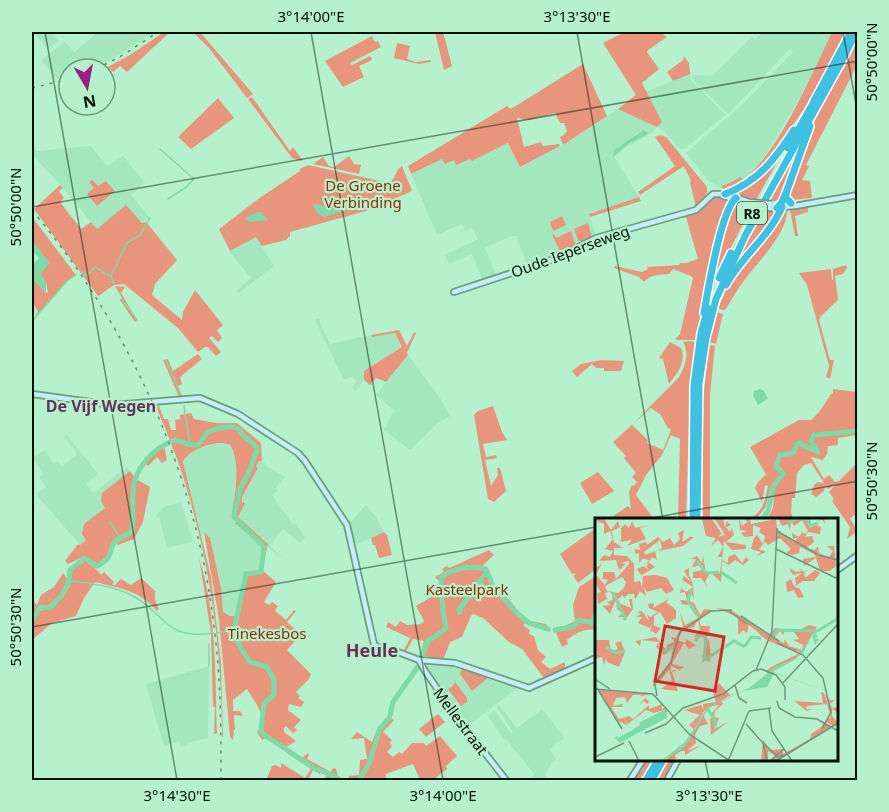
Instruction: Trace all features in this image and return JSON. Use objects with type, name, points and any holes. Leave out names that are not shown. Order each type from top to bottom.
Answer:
[{"type":"highway","name":"R8","points":[[691,518],[695,496],[699,384],[711,314],[735,254],[851,32]]},
{"type":"highway","name":"R8","points":[[699,518],[695,496],[694,385],[701,333],[710,304],[723,268],[857,33]]},
{"type":"highway","points":[[725,194],[755,178],[766,169],[819,97]]},
{"type":"highway","points":[[711,314],[730,278],[766,235],[777,218],[819,97]]},
{"type":"highway","points":[[701,333],[721,233],[735,199],[736,188]]},
{"type":"highway","points":[[646,780],[657,761]]},
{"type":"highway","points":[[652,780],[662,761]]},
{"type":"street","points":[[716,194],[725,194],[748,204],[781,205],[858,195]]},
{"type":"street","points":[[716,194],[735,199]]},
{"type":"street","name":"Oude Ieperseweg","points":[[454,292],[557,258],[596,238],[696,210],[710,196],[716,194]]},
{"type":"street","points":[[32,394],[113,405],[200,398],[238,414],[287,445],[305,461],[347,525],[376,647],[417,659],[455,663],[529,688],[595,659]]},
{"type":"street","points":[[838,571],[858,555]]},
{"type":"street","name":"Mellestraat","points":[[417,659],[456,716],[506,780]]},
{"type":"street","points":[[630,780],[642,761]]},
{"type":"street","points":[[667,780],[677,761]]},
{"type":"shaded area","points":[[32,32],[51,32],[59,41],[48,49]]},
{"type":"shaded area","points":[[98,32],[155,32],[115,57],[57,57],[57,79],[41,60],[65,42],[74,52]]},
{"type":"shaded area","points":[[763,32],[832,32],[809,82],[757,169],[742,181],[741,178],[721,187],[708,181],[686,153],[742,105],[793,52],[790,49],[728,114],[693,80],[692,75],[712,76],[752,37],[755,39]]},
{"type":"shaded area","points":[[690,74],[690,79],[726,115],[684,149],[680,149],[665,132],[657,127],[652,133],[628,146],[614,157],[639,197],[589,214],[596,236],[555,256],[527,265],[516,236],[511,236],[485,248],[496,275],[482,279],[472,254],[449,264],[445,255],[478,239],[472,228],[462,232],[465,229],[462,224],[437,235],[411,174],[442,159],[470,159],[472,161],[509,143],[520,166],[563,145],[618,109],[662,122],[646,92]]},
{"type":"shaded area","points":[[644,130],[648,134],[628,144],[613,157],[614,150]]},
{"type":"shaded area","points":[[32,144],[37,151],[91,146],[107,166],[123,156],[145,183],[131,195],[150,218],[142,223],[97,229],[32,154]]},
{"type":"shaded area","points":[[363,199],[355,208],[324,217],[317,213],[313,205],[314,203],[323,206],[327,210]]},
{"type":"shaded area","points":[[261,212],[268,220],[250,222],[245,218]]},
{"type":"shaded area","points":[[256,237],[274,266],[239,293],[237,290],[251,278],[229,251]]},
{"type":"shaded area","points":[[32,240],[50,263],[40,274],[46,283],[46,293],[32,278],[32,265],[39,258],[32,250]]},
{"type":"shaded area","points":[[319,318],[330,344],[371,335],[372,337],[395,333],[402,347],[365,371],[364,380],[356,391],[352,388],[357,381],[352,377],[344,380],[315,320]]},
{"type":"shaded area","points":[[408,355],[442,401],[450,416],[438,423],[410,450],[384,430],[394,410],[376,395]]},
{"type":"shaded area","points":[[760,389],[764,391],[768,399],[758,405],[753,395],[754,391]]},
{"type":"shaded area","points":[[67,435],[98,474],[86,484],[93,493],[127,467],[130,471],[102,493],[106,508],[80,545],[36,494],[46,487],[39,477],[43,474],[33,457],[45,450],[53,464],[58,461],[62,467],[76,455],[64,437]]},
{"type":"shaded area","points":[[221,442],[230,445],[235,454],[236,476],[232,519],[262,547],[260,570],[244,574],[236,616],[226,615],[223,612],[221,588],[210,538],[204,533],[201,536],[183,466],[185,457],[192,451]]},
{"type":"shaded area","points":[[259,460],[285,477],[276,487],[278,490],[272,495],[305,537],[300,543],[283,529],[270,545],[286,561],[268,547],[265,541],[238,517],[244,503],[242,497],[258,468],[256,466]]},
{"type":"shaded area","points":[[181,502],[193,541],[167,548],[160,519],[156,516],[163,507]]},
{"type":"shaded area","points":[[366,505],[384,532],[355,545],[350,523]]},
{"type":"shaded area","points":[[484,572],[487,577],[484,577],[483,581],[486,588],[482,587],[468,602],[461,615],[458,615],[456,609],[465,598],[461,595],[460,589],[474,584]]},
{"type":"shaded area","points":[[435,664],[452,665],[517,688],[468,726],[426,669]]},
{"type":"shaded area","points":[[209,666],[208,738],[187,743],[181,747],[179,741],[164,746],[146,684]]},
{"type":"shaded area","points":[[499,705],[517,728],[542,709],[565,738],[550,750],[556,759],[545,775],[549,780],[534,780],[532,776],[534,774],[506,739],[504,740],[488,716],[494,710],[511,733],[513,732],[497,708]]},
{"type":"green space","points":[[164,32],[170,32],[127,72],[120,66],[117,69],[117,62]]},
{"type":"green space","points":[[193,32],[200,32],[253,94],[247,98],[209,48]]},
{"type":"green space","points":[[435,32],[443,32],[452,66],[444,70]]},
{"type":"green space","points":[[625,32],[660,32],[667,37],[648,50],[647,52],[659,69],[642,83],[662,122],[657,127],[618,109],[636,95],[603,43]]},
{"type":"green space","points":[[832,32],[845,32],[808,103],[759,173],[725,190],[721,187],[741,177],[743,180],[769,152],[794,111]]},
{"type":"green space","points":[[372,36],[381,47],[350,63],[352,65],[370,56],[372,60],[359,66],[364,77],[343,87],[325,61]]},
{"type":"green space","points":[[857,40],[857,65],[806,165],[809,166],[802,180],[810,181],[812,198],[791,200],[788,197],[814,122]]},
{"type":"green space","points":[[397,43],[410,46],[407,59],[416,62],[431,60],[431,62],[419,64],[394,58]]},
{"type":"green space","points":[[684,56],[689,63],[690,74],[673,81],[667,72],[683,60]]},
{"type":"green space","points":[[583,64],[607,116],[563,145],[560,137],[567,131],[564,123],[560,123],[555,113],[529,120],[517,118],[524,147],[541,142],[543,146],[559,144],[560,146],[520,167],[508,143],[472,161],[470,159],[456,165],[454,160],[445,164],[442,159],[411,174],[408,166],[507,106],[511,109]]},
{"type":"green space","points":[[252,97],[290,151],[293,147],[303,161],[292,158],[248,99]]},
{"type":"green space","points":[[218,98],[234,118],[191,149],[178,137]]},
{"type":"green space","points":[[796,128],[756,200],[736,195],[735,193],[754,181]]},
{"type":"green space","points":[[807,130],[780,201],[768,201]]},
{"type":"green space","points":[[660,135],[666,137],[707,187],[707,193],[696,208],[691,181],[684,166],[640,195],[638,192],[675,166],[655,137]]},
{"type":"green space","points":[[349,156],[354,164],[361,165],[359,174],[313,164],[323,157],[329,166],[334,167]]},
{"type":"green space","name":"De Groene Verbinding","points":[[308,165],[389,183],[402,166],[412,191],[366,211],[290,232],[286,240],[262,246],[256,237],[230,251],[219,229]]},
{"type":"green space","points":[[92,180],[98,186],[106,181],[115,191],[97,206],[87,194],[94,188],[89,182]]},
{"type":"green space","points":[[60,185],[63,188],[59,191],[64,198],[60,202],[81,229],[91,222],[97,229],[126,205],[142,223],[146,222],[177,260],[155,284],[152,295],[182,320],[183,312],[195,290],[223,325],[217,330],[222,338],[218,342],[212,336],[209,338],[221,352],[216,356],[208,347],[205,347],[198,352],[178,328],[124,284],[114,285],[98,296],[34,209]]},
{"type":"green space","points":[[639,197],[641,201],[590,217],[589,214]]},
{"type":"green space","points":[[715,197],[723,199],[728,205],[709,277],[696,340],[678,340],[675,339],[680,334],[693,278],[673,269],[669,274],[652,276],[644,282],[639,277],[614,268],[615,266],[642,272],[648,269],[647,267],[679,265],[698,259],[686,217],[673,219],[699,212]]},
{"type":"green space","points":[[735,206],[750,210],[718,273],[706,305],[713,271]]},
{"type":"green space","points":[[808,207],[808,212],[795,216],[798,236],[795,236],[790,210]]},
{"type":"green space","points":[[787,209],[783,228],[771,247],[740,285],[725,310],[718,309],[727,287]]},
{"type":"green space","points":[[762,211],[773,212],[776,215],[726,282]]},
{"type":"green space","points":[[562,216],[566,225],[553,231],[550,222]]},
{"type":"green space","points":[[32,217],[76,275],[67,281],[34,319],[38,311],[32,302],[32,278],[46,293],[48,292],[46,283],[40,274],[47,260],[32,240]]},
{"type":"green space","points":[[588,223],[592,237],[583,242],[578,240],[574,229]]},
{"type":"green space","points":[[571,231],[576,246],[561,253],[552,235],[554,234],[556,238]]},
{"type":"green space","points":[[846,265],[847,268],[843,274],[835,276],[838,300],[819,320],[830,360],[834,360],[830,379],[826,377],[829,366],[807,285],[799,273],[831,269],[833,280],[833,269]]},
{"type":"green space","points":[[115,286],[125,287],[121,293],[137,320],[135,322],[120,300],[122,298]]},
{"type":"green space","points":[[717,312],[723,314],[716,344],[709,342]]},
{"type":"green space","points":[[399,330],[407,346],[414,332],[416,333],[408,355],[386,382],[376,378],[370,385],[364,380],[364,371],[402,347],[395,333],[372,337],[371,335]]},
{"type":"green space","points":[[670,342],[681,348],[683,358],[678,372],[669,384],[663,359],[659,358]]},
{"type":"green space","points":[[683,342],[695,342],[690,386],[686,518],[678,518],[680,439],[671,435],[662,455],[646,475],[636,495],[653,518],[610,518],[628,506],[631,509],[629,492],[632,485],[634,486],[637,482],[632,477],[636,473],[624,458],[626,456],[613,442],[632,425],[648,440],[647,443],[663,450],[671,430],[661,415],[651,408],[634,423],[679,377],[685,364],[686,355]]},
{"type":"green space","points":[[709,345],[715,346],[710,394],[710,518],[703,518],[702,411]]},
{"type":"green space","points":[[198,354],[202,359],[180,377],[182,384],[178,386],[182,396],[179,397],[163,360],[168,359],[173,371]]},
{"type":"green space","points":[[601,360],[624,361],[621,371],[604,371],[604,368],[596,368],[592,364],[577,377],[572,371],[581,364]]},
{"type":"green space","points":[[833,389],[857,392],[857,429],[812,436],[810,442],[817,451],[798,442],[792,453],[780,454],[774,465],[782,472],[782,475],[771,487],[765,508],[757,518],[750,518],[760,510],[768,486],[765,485],[762,502],[755,488],[766,474],[750,447],[799,420],[811,420],[833,394]]},
{"type":"green space","points":[[155,404],[159,406],[164,419],[168,419],[171,430],[176,430],[175,420],[180,419],[180,415],[191,413],[194,419],[216,423],[237,423],[261,443],[262,461],[259,461],[256,466],[258,468],[242,497],[242,502],[245,503],[238,517],[268,544],[263,566],[260,563],[262,546],[235,523],[237,504],[254,463],[257,454],[257,445],[238,428],[230,426],[221,426],[207,431],[195,445],[180,440],[186,446],[196,447],[212,431],[234,428],[254,444],[256,454],[238,492],[234,515],[232,514],[236,469],[230,445],[219,443],[204,446],[190,453],[183,462],[211,577],[221,663],[223,737],[217,641],[202,548],[183,476]]},
{"type":"green space","points":[[493,406],[507,440],[483,444],[486,457],[496,455],[497,458],[485,460],[491,486],[498,475],[497,468],[500,468],[506,491],[494,502],[488,499],[474,415],[478,411]]},
{"type":"green space","points":[[857,432],[857,435],[838,438],[838,445],[828,446],[823,460],[811,457],[824,479],[829,475],[835,482],[839,481],[857,463],[857,514],[850,518],[857,531],[847,539],[850,527],[832,501],[834,499],[829,492],[836,484],[828,489],[825,486],[824,491],[816,497],[811,494],[814,485],[818,482],[824,483],[811,463],[804,465],[797,473],[795,498],[792,498],[793,518],[768,518],[773,505],[776,484],[784,471],[777,464],[781,456],[793,454],[798,445],[818,454],[819,450],[812,439]]},
{"type":"green space","points":[[164,446],[167,460],[162,463],[157,457],[148,466],[143,462],[154,450],[155,452]]},
{"type":"green space","points":[[130,471],[135,478],[130,531],[116,539],[112,544],[110,554],[97,564],[85,556],[68,564],[65,561],[78,544],[86,540],[82,534],[84,524],[105,508],[101,501],[102,493]]},
{"type":"green space","points":[[598,472],[614,491],[592,504],[580,483]]},
{"type":"green space","points":[[136,479],[150,487],[143,522],[134,539],[118,545],[116,542],[134,529]]},
{"type":"green space","points":[[595,529],[595,570],[578,583],[574,577],[575,573],[572,574],[560,554]]},
{"type":"green space","name":"Tinekesbos","points":[[204,532],[210,538],[221,588],[223,612],[236,616],[240,592],[242,592],[234,631],[236,632],[249,573],[261,574],[263,571],[276,582],[264,602],[269,605],[272,602],[278,606],[275,611],[286,620],[294,610],[296,611],[287,622],[294,628],[290,633],[297,639],[287,650],[311,674],[296,692],[300,696],[298,698],[304,702],[301,707],[289,704],[288,710],[301,720],[294,727],[297,730],[293,733],[286,726],[284,728],[284,732],[296,741],[286,747],[274,740],[273,742],[265,738],[262,740],[257,732],[261,715],[247,689],[233,700],[233,711],[240,711],[243,716],[234,715],[233,740],[230,737],[219,619]]},
{"type":"green space","points":[[384,532],[387,535],[392,555],[379,558],[371,538]]},
{"type":"green space","name":"Kasteelpark","points":[[489,550],[494,555],[483,565],[488,568],[493,583],[518,612],[530,621],[546,624],[550,632],[526,623],[523,625],[530,630],[529,634],[534,636],[538,650],[546,657],[541,662],[550,669],[565,662],[565,668],[544,678],[522,649],[509,642],[483,618],[473,614],[462,637],[450,642],[443,660],[420,655],[424,641],[413,639],[405,653],[403,652],[410,638],[386,627],[388,622],[396,627],[400,621],[407,625],[421,624],[424,621],[416,606],[439,592],[439,581],[435,577],[444,572],[442,569]]},
{"type":"green space","points":[[199,558],[212,623],[217,734],[214,734],[215,707],[213,707],[211,633]]},
{"type":"green space","points":[[84,560],[101,575],[104,572],[114,582],[112,585],[121,579],[131,585],[141,578],[155,591],[155,600],[159,609],[157,611],[144,599],[129,591],[95,582],[76,616],[52,623],[32,640],[33,624],[37,614],[45,609],[51,609],[70,586],[70,571]]},
{"type":"green space","points":[[63,573],[68,580],[61,595],[46,607],[39,607],[32,619],[32,599],[37,605],[41,595],[54,587]]},
{"type":"green space","points":[[595,577],[595,611],[592,620],[581,619],[580,622],[594,624],[595,620],[595,630],[584,630],[577,633],[567,640],[568,644],[562,647],[554,628],[575,621],[573,605],[579,587]]},
{"type":"green space","points":[[462,668],[488,678],[472,691],[460,674]]},
{"type":"green space","points":[[455,682],[467,698],[467,702],[461,706],[448,689]]},
{"type":"green space","points":[[438,714],[445,722],[426,737],[419,729]]},
{"type":"green space","points":[[386,717],[394,720],[383,732],[392,740],[390,743],[392,746],[387,752],[393,757],[399,752],[402,754],[412,743],[424,743],[426,746],[440,736],[457,756],[446,766],[447,769],[433,780],[420,780],[413,764],[386,774],[385,780],[348,780],[349,776],[359,775],[360,760],[367,759],[364,738],[351,739],[357,732],[372,742]]},
{"type":"green space","points":[[289,751],[301,759],[308,753],[307,759],[331,772],[333,768],[336,769],[338,776],[344,780],[328,780],[325,777],[327,774],[336,776],[322,771],[320,774],[313,770],[308,780],[266,780],[272,766],[276,765],[281,768],[281,763],[305,778],[311,769],[287,753]]},
{"type":"green space","points":[[644,761],[654,761],[642,780],[632,780]]},
{"type":"green space","points":[[666,761],[675,761],[665,780],[655,780]]},
{"type":"waterway","points":[[160,149],[194,179],[168,199]]},
{"type":"waterway","points":[[114,284],[111,276],[127,243],[140,235],[150,218]]},
{"type":"waterway","points":[[81,271],[87,276],[95,267],[110,276]]},
{"type":"waterway","points":[[34,319],[67,281],[77,274]]},
{"type":"waterway","points":[[122,299],[137,320]]},
{"type":"waterway","points":[[166,360],[181,395]]},
{"type":"waterway","points":[[184,406],[190,445]]},
{"type":"waterway","points":[[32,621],[40,607],[50,608],[62,595],[69,581],[70,570],[85,558],[97,566],[103,563],[115,541],[130,533],[133,524],[134,483],[141,467],[153,453],[175,440],[196,445],[206,433],[217,429],[233,427],[240,430],[257,450],[240,489],[234,517],[264,547],[261,572],[246,574],[233,635],[250,662],[267,667],[274,680],[274,695],[264,703],[261,731],[263,734],[314,768],[340,780]]},
{"type":"waterway","points":[[763,518],[768,511],[773,486],[783,474],[776,466],[780,455],[793,453],[799,443],[818,452],[811,441],[814,435],[858,431]]},
{"type":"waterway","points":[[110,522],[120,538]]},
{"type":"waterway","points":[[422,655],[428,641],[446,627],[441,578],[462,568],[486,569],[493,586],[516,612],[529,623],[548,629]]},
{"type":"waterway","points":[[69,581],[102,586],[133,596],[176,630],[197,634],[213,633]]},
{"type":"waterway","points":[[555,630],[573,627],[579,620],[592,623],[595,616]]},
{"type":"waterway","points":[[217,633],[234,630]]},
{"type":"waterway","points":[[209,644],[209,666]]},
{"type":"waterway","points":[[359,780],[369,764],[380,728],[389,719],[393,702],[417,668]]},
{"type":"railway","points":[[117,58],[158,32]]},
{"type":"railway","points":[[32,88],[57,82]]},
{"type":"railway","points":[[32,210],[101,305],[130,356],[155,409],[176,463],[193,519],[206,577],[215,635],[220,689],[221,780]]},
{"type":"district","name":"De Vijf Wegen","points":[[101,406]]},
{"type":"district","name":"Heule","points":[[372,650]]}]
